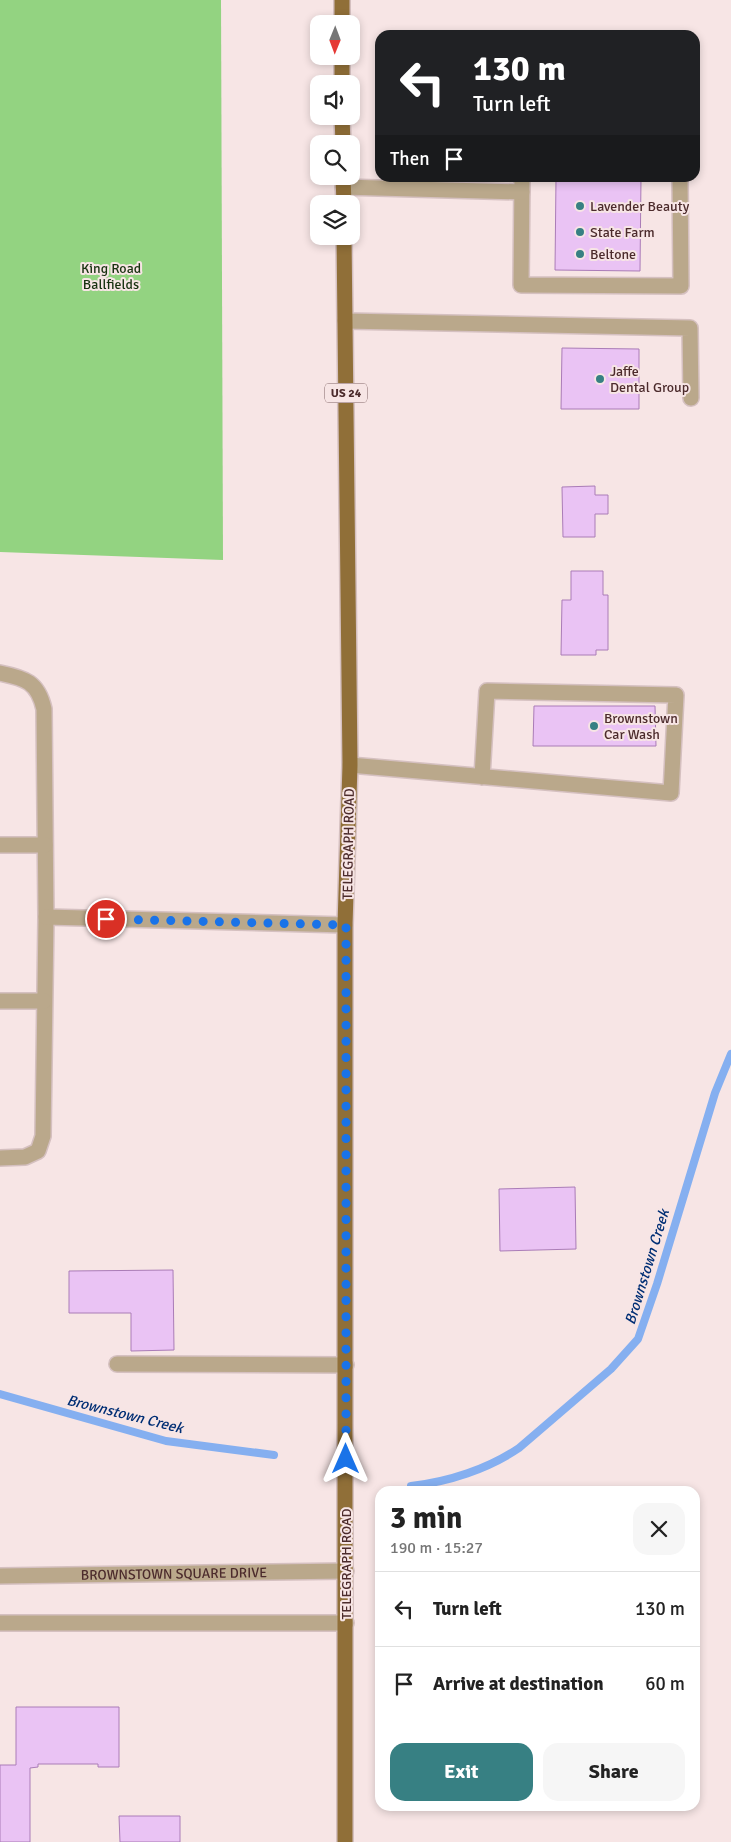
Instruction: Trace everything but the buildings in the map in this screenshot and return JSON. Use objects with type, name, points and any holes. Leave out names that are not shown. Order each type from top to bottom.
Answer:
[{"type":"main road","points":[[342,0],[342,15]]},
{"type":"main road","name":"TELEGRAPH ROAD","points":[[344,245],[350,765],[346,925],[345,1842]]},
{"type":"street","points":[[360,182],[522,185],[521,285],[681,286],[680,182]]},
{"type":"street","points":[[345,321],[690,328],[691,398]]},
{"type":"street","points":[[0,673],[22,677],[30,682],[38,691],[44,709],[46,917],[43,1136],[38,1151],[25,1157],[0,1158]]},
{"type":"street","points":[[350,765],[482,777],[671,793],[676,695],[487,691],[482,777]]},
{"type":"street","points":[[0,845],[45,845]]},
{"type":"street","points":[[46,917],[346,925]]},
{"type":"street","points":[[0,1001],[44,1001]]},
{"type":"street","points":[[116,1364],[346,1365]]},
{"type":"street","name":"BROWNSTOWN SQUARE DRIVE","points":[[0,1576],[346,1571]]},
{"type":"street","points":[[0,1624],[346,1623]]},
{"type":"green space","name":"King Road Ballfields","points":[[0,0],[221,0],[223,560],[0,552]]},
{"type":"waterway","name":"Brownstown Creek","points":[[411,1486],[453,1478],[481,1468],[519,1448],[611,1369],[638,1339],[657,1284],[715,1093],[731,1054]]},
{"type":"waterway","name":"Brownstown Creek","points":[[0,1394],[166,1441],[274,1455]]},
{"type":"place","name":"Lavender Beauty","points":[[580,206]]},
{"type":"place","name":"State Farm","points":[[580,232]]},
{"type":"place","name":"Beltone","points":[[580,254]]},
{"type":"place","name":"Jaffe Dental Group","points":[[600,379]]},
{"type":"place","name":"Brownstown Car Wash","points":[[594,726]]},
{"type":"route","points":[[106,919],[346,925],[346,1459]]}]
